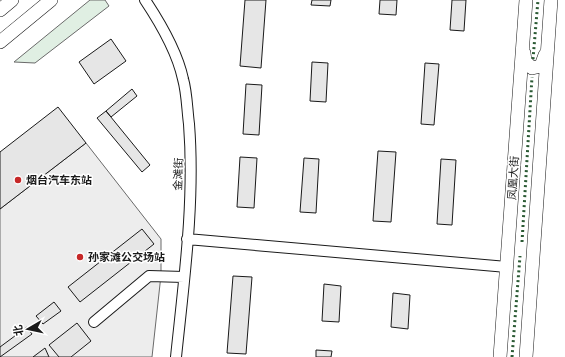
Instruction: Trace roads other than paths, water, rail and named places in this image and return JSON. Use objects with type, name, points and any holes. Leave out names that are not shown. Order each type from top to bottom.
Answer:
[{"type":"main road","points":[[0,10],[12,0]]},
{"type":"main road","points":[[0,42],[51,0]]},
{"type":"main road","name":"凤凰大街","points":[[500,357],[526,0]]},
{"type":"main road","points":[[526,357],[550,0]]},
{"type":"main road","points":[[523,39],[525,61],[528,66],[537,68],[541,66],[544,61],[548,38]]},
{"type":"street","name":"金滩街","points":[[145,0],[171,44],[183,79],[191,158],[187,239],[176,357]]},
{"type":"street","points":[[187,239],[507,267]]},
{"type":"street","points":[[94,322],[149,276],[184,277]]},
{"type":"place","name":"烟台汽车东站","points":[[18,180]]},
{"type":"place","name":"孙家滩公交场站","points":[[80,257]]}]
